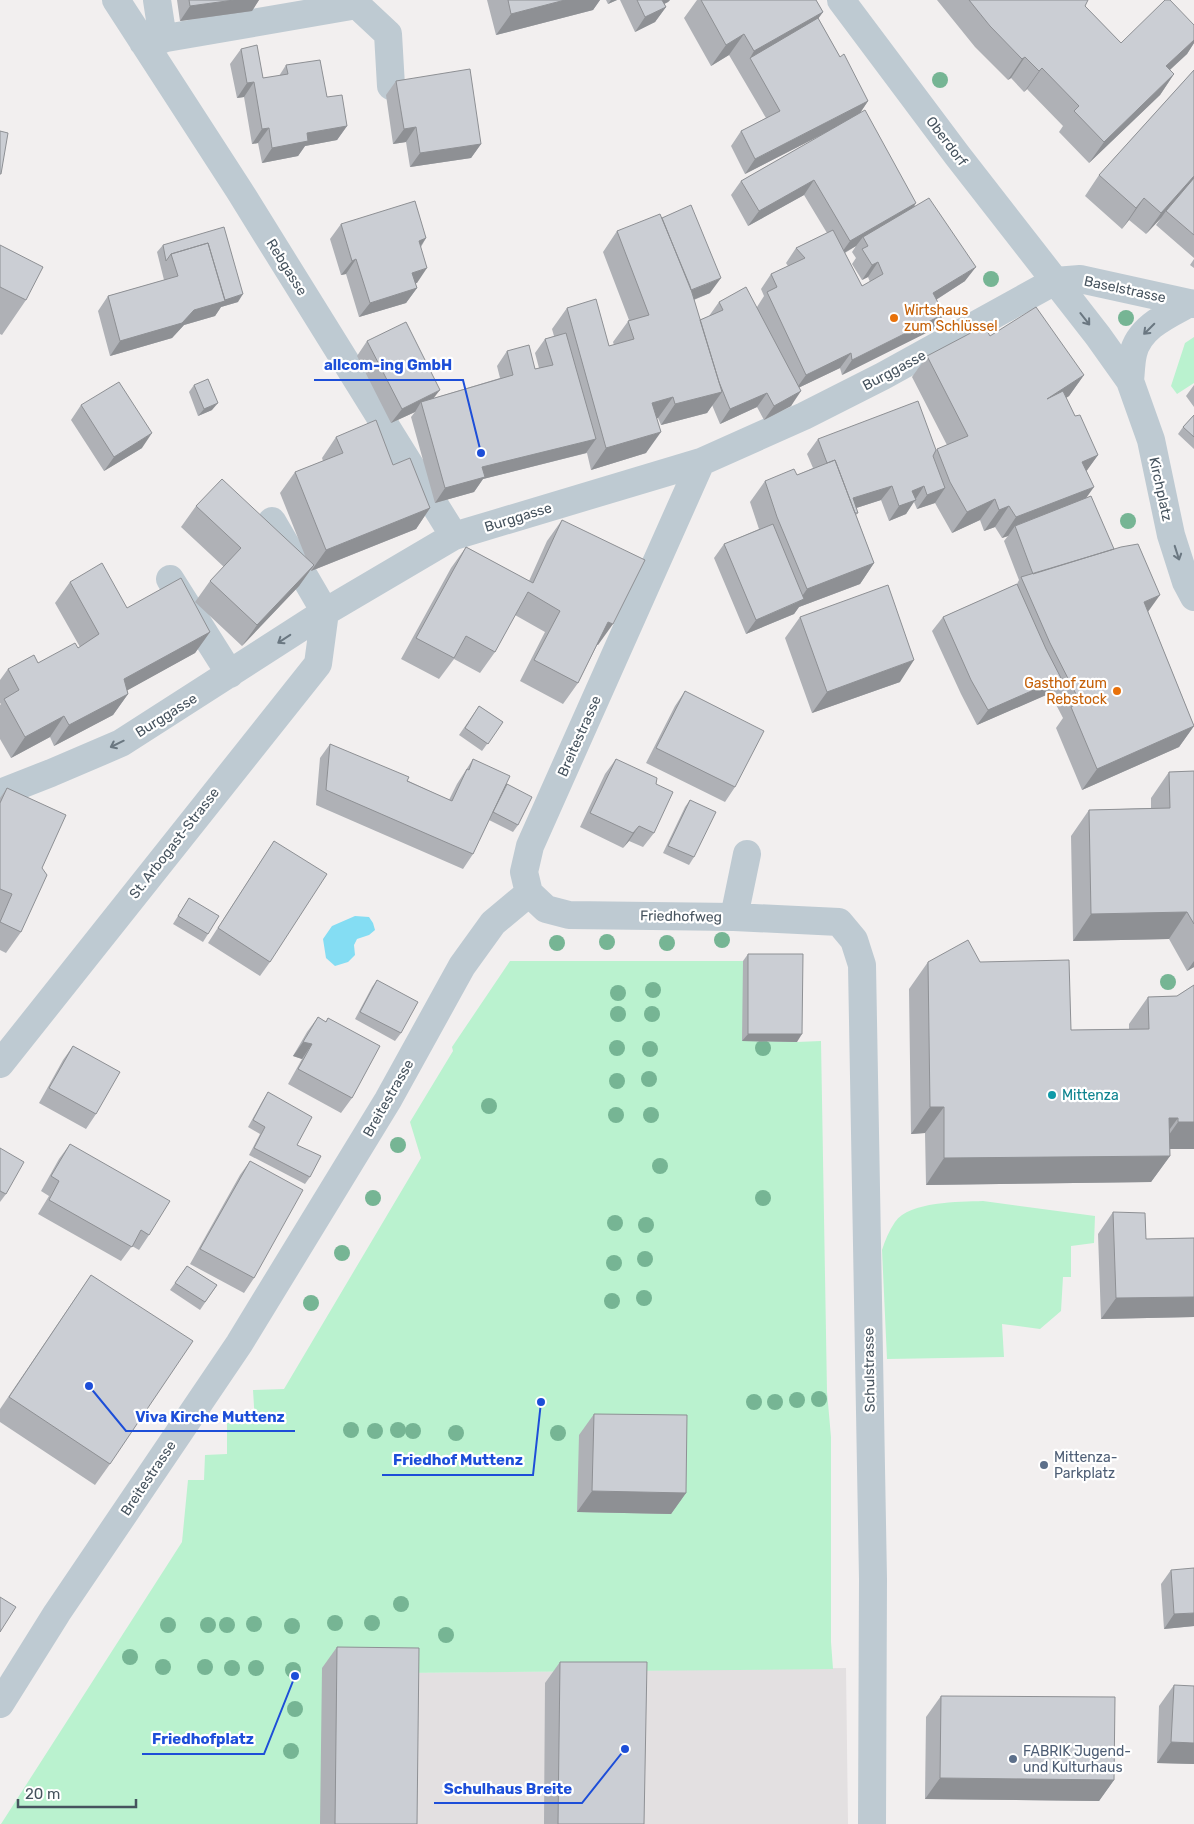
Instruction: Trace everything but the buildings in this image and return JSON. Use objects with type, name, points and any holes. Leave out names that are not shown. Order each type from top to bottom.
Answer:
[{"type":"street","name":"Rebgasse","points":[[116,0],[153,40],[239,190],[454,536]]},
{"type":"street","points":[[157,0],[153,40],[358,5],[388,34],[391,86]]},
{"type":"street","name":"Oberdorf","points":[[841,0],[935,126],[1055,281]]},
{"type":"street","name":"Baselstrasse","points":[[1055,281],[1080,279],[1192,304]]},
{"type":"street","name":"Kirchplatz","points":[[1055,281],[1130,381],[1151,440],[1171,535],[1186,582],[1194,597]]},
{"type":"street","name":"Burggasse","points":[[0,792],[51,774],[121,743],[325,612],[454,536],[701,462],[804,416],[874,381],[1055,281]]},
{"type":"street","name":"Kirchplatz","points":[[1130,381],[1134,352],[1147,329],[1163,317],[1192,304]]},
{"type":"street","name":"Breitestrasse","points":[[0,1704],[57,1613],[239,1344],[388,1100],[462,966],[493,923],[530,893],[524,872],[530,846],[701,462]]},
{"type":"street","points":[[272,521],[325,612]]},
{"type":"street","points":[[170,579],[230,674]]},
{"type":"street","name":"St. Arbogast-Strasse","points":[[0,1064],[217,788],[318,664],[325,612]]},
{"type":"street","points":[[734,917],[747,854]]},
{"type":"street","name":"Friedhofweg","points":[[530,893],[546,910],[569,915],[734,917],[839,922]]},
{"type":"street","name":"Schulstrasse","points":[[839,922],[854,940],[862,965],[884,1578],[872,1824]]},
{"type":"shaded area","points":[[846,1668],[848,1824],[402,1824],[410,1673]]},
{"type":"green space","points":[[1194,337],[1194,383],[1177,394],[1171,386],[1185,343]]},
{"type":"green space","points":[[510,961],[743,961],[797,1042],[821,1041],[827,1392],[831,1437],[831,1642],[833,1669],[404,1673],[402,1824],[1,1824],[182,1542],[188,1480],[204,1480],[205,1455],[227,1454],[227,1423],[255,1423],[253,1390],[284,1389],[421,1158],[410,1122],[453,1051],[452,1047]]},
{"type":"green space","points":[[983,1201],[1095,1216],[1094,1243],[1071,1246],[1071,1277],[1063,1277],[1061,1311],[1040,1329],[1002,1324],[1004,1357],[887,1359],[882,1250],[893,1225],[902,1215],[923,1206]]},
{"type":"water","points":[[355,916],[369,917],[375,930],[369,935],[357,939],[354,945],[355,955],[348,962],[335,966],[326,958],[323,939],[332,926]]},
{"type":"place","name":"Wirtshaus zum Schlüssel","points":[[894,318]]},
{"type":"place","name":"allcom-ing GmbH","points":[[481,453]]},
{"type":"place","name":"Gasthof zum Rebstock","points":[[1117,691]]},
{"type":"place","name":"Mittenza","points":[[1052,1095]]},
{"type":"place","name":"Viva Kirche Muttenz","points":[[89,1386]]},
{"type":"place","name":"Friedhof Muttenz","points":[[541,1402]]},
{"type":"place","name":"Mittenza- Parkplatz","points":[[1044,1465]]},
{"type":"place","name":"Friedhofplatz","points":[[295,1676]]},
{"type":"place","name":"Schulhaus Breite","points":[[625,1749]]},
{"type":"place","name":"FABRIK Jugend- und Kulturhaus","points":[[1013,1759]]}]
